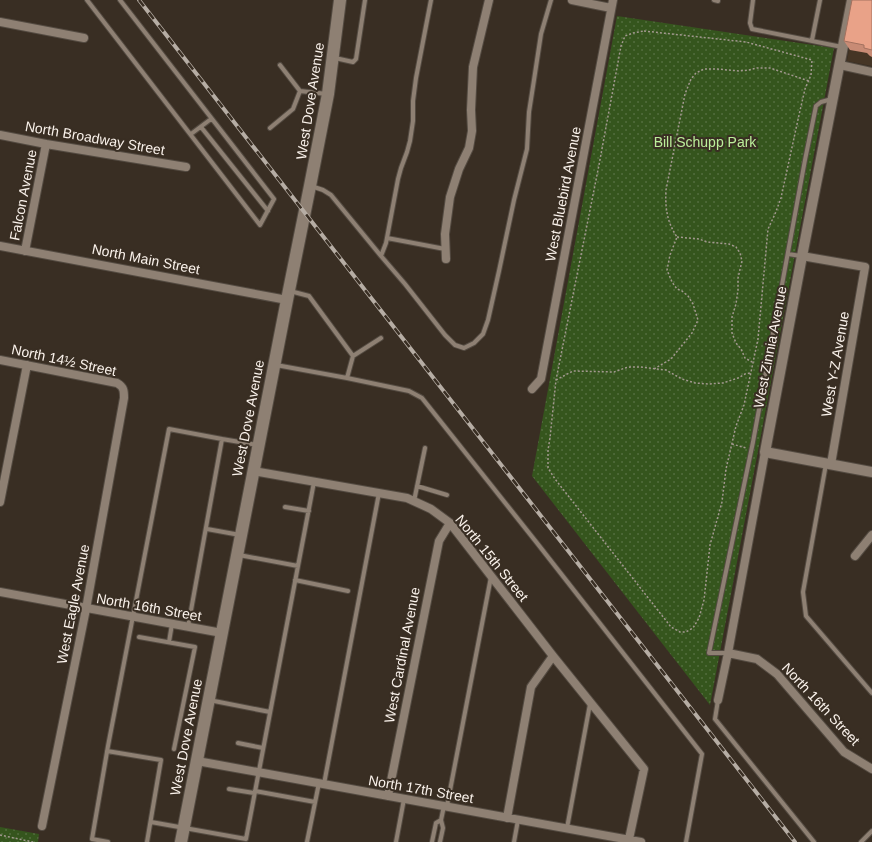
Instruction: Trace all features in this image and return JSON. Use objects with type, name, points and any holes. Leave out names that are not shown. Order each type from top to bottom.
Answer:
[{"type":"main road","name":"West Dove Avenue","points":[[181,842],[328,94],[340,0]]},
{"type":"street","points":[[446,259],[445,234],[450,197],[459,169],[469,148],[472,131],[471,110],[473,67],[489,0]]},
{"type":"street","points":[[572,0],[612,4]]},
{"type":"street","name":"West Zinnia Avenue","points":[[718,700],[852,0]]},
{"type":"street","name":"West Bluebird Avenue","points":[[532,389],[541,379],[612,4]]},
{"type":"street","points":[[0,22],[84,38]]},
{"type":"street","points":[[840,65],[872,72]]},
{"type":"street","name":"North Broadway Street","points":[[0,135],[186,167]]},
{"type":"street","name":"Falcon Avenue","points":[[25,251],[46,144]]},
{"type":"street","name":"North Main Street","points":[[0,246],[288,295]]},
{"type":"street","points":[[802,256],[868,268]]},
{"type":"street","name":"West Y-Z Avenue","points":[[828,464],[868,268]]},
{"type":"street","name":"North 14½ Street","points":[[0,360],[114,382],[123,386]]},
{"type":"street","points":[[0,502],[27,365]]},
{"type":"street","name":"West Eagle Avenue","points":[[42,826],[86,609],[124,398],[123,386]]},
{"type":"street","points":[[765,452],[872,472]]},
{"type":"street","name":"North 15th Street","points":[[253,470],[407,498],[431,509],[450,523],[590,703],[644,768],[629,839]]},
{"type":"street","name":"West Cardinal Avenue","points":[[388,796],[439,541],[450,523]]},
{"type":"street","points":[[855,556],[872,535]]},
{"type":"street","name":"North 16th Street","points":[[0,592],[222,633]]},
{"type":"street","name":"North 16th Street","points":[[728,653],[756,659],[777,674],[844,752],[872,769]]},
{"type":"street","points":[[507,818],[531,687],[553,656]]},
{"type":"street","name":"North 17th Street","points":[[197,761],[641,842]]},
{"type":"lane","points":[[87,0],[260,225],[274,199],[120,0]]},
{"type":"lane","points":[[333,58],[353,62],[356,59],[365,0]]},
{"type":"lane","points":[[381,256],[387,238],[398,179],[410,141],[415,86],[431,0]]},
{"type":"lane","points":[[310,186],[323,190],[331,195],[405,284],[444,335],[455,345],[464,348],[474,343],[483,334],[488,320],[514,200],[528,149],[529,112],[541,34],[551,0]]},
{"type":"lane","points":[[714,0],[718,0]]},
{"type":"lane","points":[[753,0],[750,23],[752,29],[843,47]]},
{"type":"lane","points":[[812,40],[820,0]]},
{"type":"lane","points":[[280,65],[300,91],[328,94]]},
{"type":"lane","points":[[270,128],[293,109],[300,91]]},
{"type":"lane","points":[[728,653],[709,653],[752,450],[816,106],[821,102],[833,98]]},
{"type":"lane","points":[[191,134],[211,119]]},
{"type":"lane","points":[[201,127],[268,211]]},
{"type":"lane","points":[[387,238],[446,249]]},
{"type":"lane","points":[[788,254],[802,256]]},
{"type":"lane","points":[[288,295],[309,296],[353,356]]},
{"type":"lane","points":[[347,378],[353,356],[381,338]]},
{"type":"lane","points":[[274,364],[409,391],[422,398],[702,754],[686,842]]},
{"type":"lane","points":[[108,842],[92,839],[169,429],[258,445]]},
{"type":"lane","points":[[188,627],[222,439]]},
{"type":"lane","points":[[414,501],[426,448]]},
{"type":"lane","points":[[828,464],[803,592],[806,616],[872,693]]},
{"type":"lane","points":[[151,822],[245,841],[314,482]]},
{"type":"lane","points":[[417,486],[447,495]]},
{"type":"lane","points":[[307,842],[315,802],[321,784],[379,493]]},
{"type":"lane","points":[[284,507],[309,511]]},
{"type":"lane","points":[[206,529],[241,535]]},
{"type":"lane","points":[[237,554],[298,566]]},
{"type":"lane","points":[[440,842],[443,828],[441,820],[491,577]]},
{"type":"lane","points":[[295,580],[348,591]]},
{"type":"lane","points":[[169,642],[172,624]]},
{"type":"lane","points":[[139,637],[195,647],[174,749]]},
{"type":"lane","points":[[209,700],[270,712]]},
{"type":"lane","points":[[718,700],[714,719],[814,842]]},
{"type":"lane","points":[[567,828],[590,703]]},
{"type":"lane","points":[[238,744],[263,748]]},
{"type":"lane","points":[[108,751],[161,760],[147,842]]},
{"type":"lane","points":[[229,789],[315,802]]},
{"type":"lane","points":[[396,842],[404,799]]},
{"type":"lane","points":[[432,842],[436,823],[441,820]]},
{"type":"lane","points":[[514,842],[518,820]]},
{"type":"lane","points":[[861,842],[872,831]]},
{"type":"path","points":[[644,31],[746,42],[812,60],[811,75],[808,82],[805,89],[781,198],[768,229],[758,338],[744,405],[736,426],[726,469],[722,502],[710,545],[704,600],[701,613],[693,628],[686,632],[680,632],[671,626],[555,479],[548,468],[548,450],[556,380],[621,46],[624,36],[644,31]]},
{"type":"path","points":[[753,362],[746,358],[736,343],[732,332],[732,317],[736,304],[738,278],[742,261],[740,253],[736,247],[729,244],[677,237],[672,230],[667,215],[665,202],[666,190],[685,94],[691,79],[696,73],[704,69],[740,71],[757,68],[770,68],[808,82]]},
{"type":"path","points":[[654,369],[671,359],[692,333],[698,320],[693,304],[688,296],[677,289],[667,270],[670,255],[677,237]]},
{"type":"path","points":[[556,380],[573,371],[614,372],[630,367],[666,370],[682,379],[695,383],[708,384],[723,383],[750,373]]},
{"type":"path","points":[[732,444],[752,450]]},
{"type":"path","points":[[0,835],[33,842]]},
{"type":"shaded area","points":[[858,0],[872,0],[872,66],[847,61]]},
{"type":"green space","name":"Bill Schupp Park","points":[[617,16],[834,48],[710,705],[532,476]]},
{"type":"green space","points":[[0,827],[39,834],[38,842],[0,842]]},
{"type":"building","points":[[852,0],[872,0],[872,50],[864,48],[864,45],[844,41]]},
{"type":"railway","points":[[139,0],[795,842]]}]
